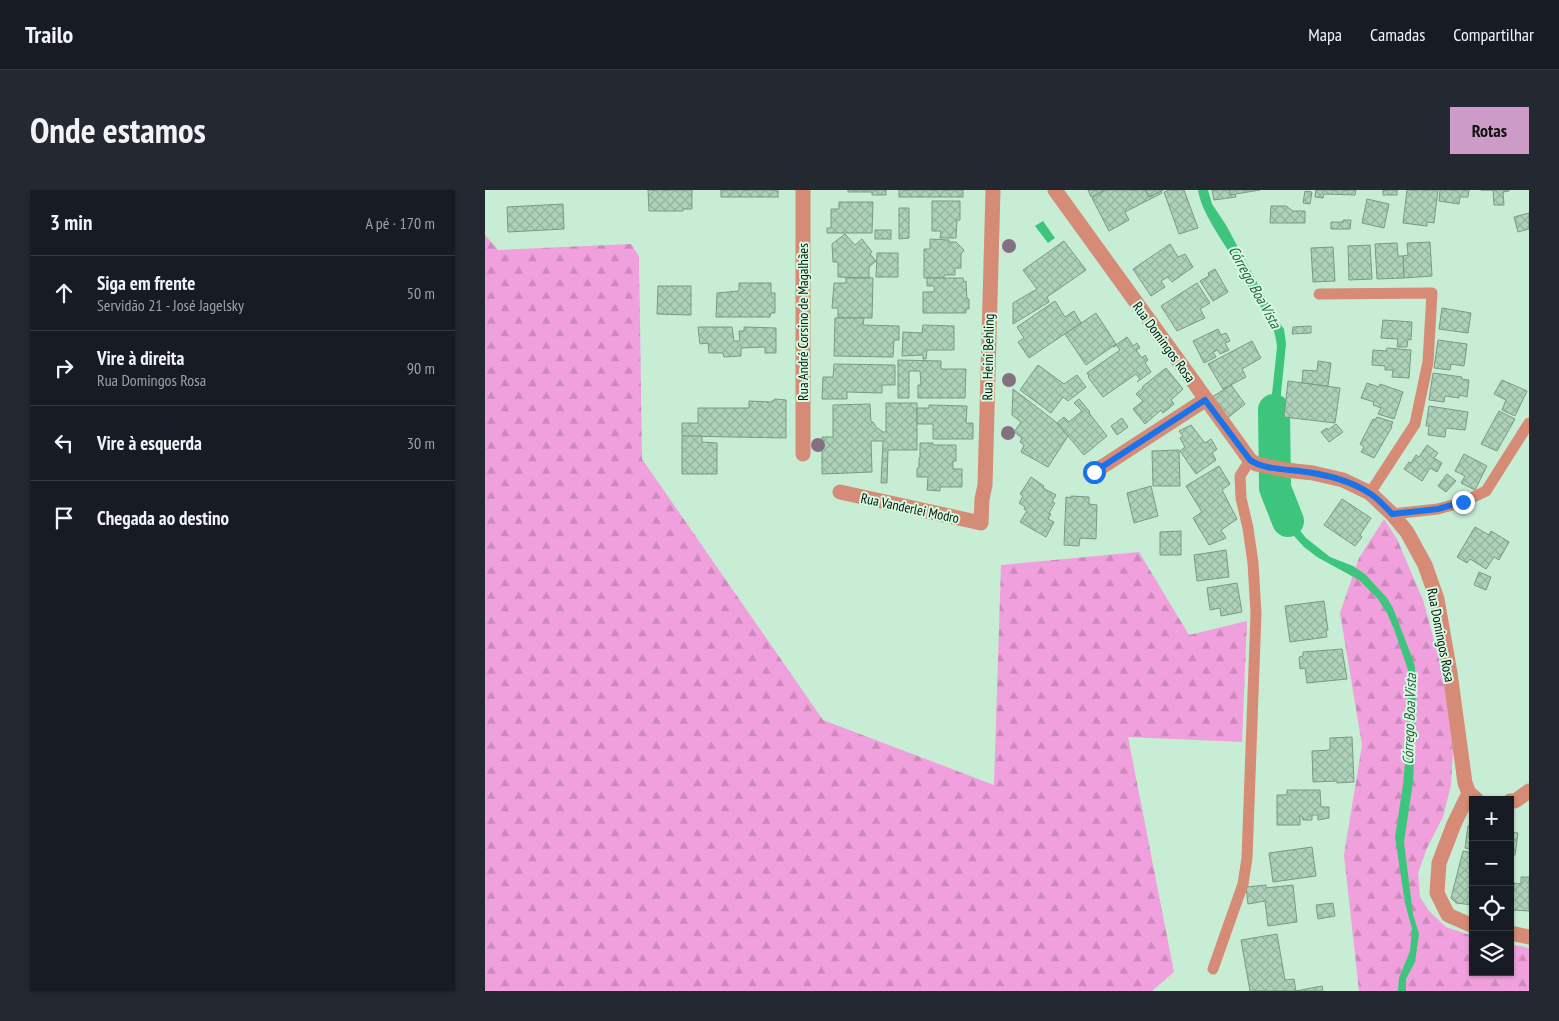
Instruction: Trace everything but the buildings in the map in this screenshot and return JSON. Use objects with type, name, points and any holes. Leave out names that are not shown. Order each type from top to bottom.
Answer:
[{"type":"street","name":"Rua André Corsino de Magalhães","points":[[803,190],[803,454]]},
{"type":"street","name":"Rua Heini Behling","points":[[981,523],[982,499],[985,485],[993,190]]},
{"type":"street","name":"Rua Domingos Rosa","points":[[1055,190],[1205,400],[1253,462],[1343,480],[1370,493],[1392,514],[1407,532],[1425,565],[1437,599],[1450,673],[1465,783],[1473,796]]},
{"type":"street","points":[[1094,472],[1205,400]]},
{"type":"street","name":"Rua Vanderlei Modro","points":[[840,492],[981,523]]},
{"type":"street","points":[[1514,801],[1529,792]]},
{"type":"street","points":[[1469,802],[1454,824],[1439,863],[1437,893],[1448,915],[1469,924]]},
{"type":"street","points":[[1514,934],[1529,937]]},
{"type":"lane","points":[[1319,294],[1432,293],[1428,362],[1415,424],[1370,493]]},
{"type":"lane","points":[[1392,514],[1438,509],[1463,502],[1486,491],[1529,423]]},
{"type":"lane","points":[[1213,969],[1243,884],[1247,858],[1256,613],[1253,563],[1241,498],[1240,476],[1253,462]]},
{"type":"green space","points":[[485,235],[498,250],[631,244],[639,256],[642,459],[823,720],[994,785],[1001,565],[1139,552],[1189,635],[1247,621],[1242,742],[1128,737],[1174,972],[1152,991],[485,991]]},
{"type":"green space","points":[[1384,519],[1397,539],[1423,600],[1443,673],[1453,751],[1451,785],[1443,817],[1427,848],[1418,873],[1420,897],[1429,911],[1446,927],[1469,935],[1469,976],[1514,976],[1514,945],[1529,948],[1529,991],[1359,991],[1344,855],[1362,745],[1340,613],[1359,558]]},
{"type":"water","points":[[1198,190],[1208,190],[1212,204],[1226,225],[1276,318],[1284,329],[1286,344],[1277,456],[1268,454],[1268,432],[1277,347],[1274,331],[1269,319],[1207,215]]},
{"type":"water","points":[[1043,221],[1055,238],[1048,243],[1035,226]]},
{"type":"water","points":[[1269,477],[1279,480],[1280,497],[1293,522],[1306,538],[1330,557],[1353,566],[1365,574],[1387,598],[1393,608],[1415,667],[1416,711],[1413,782],[1404,842],[1413,914],[1419,934],[1415,962],[1406,979],[1406,991],[1398,991],[1399,978],[1410,951],[1412,929],[1405,903],[1395,837],[1407,741],[1408,670],[1394,629],[1378,599],[1359,580],[1317,557],[1295,537],[1287,528],[1272,496]]},
{"type":"waterway","name":"Córrego Boa Vista","points":[[1274,410],[1275,488],[1288,521]]},
{"type":"route","points":[[1094,472],[1205,400],[1250,460],[1256,464],[1343,480],[1370,493],[1392,514],[1438,509],[1463,502]]}]
